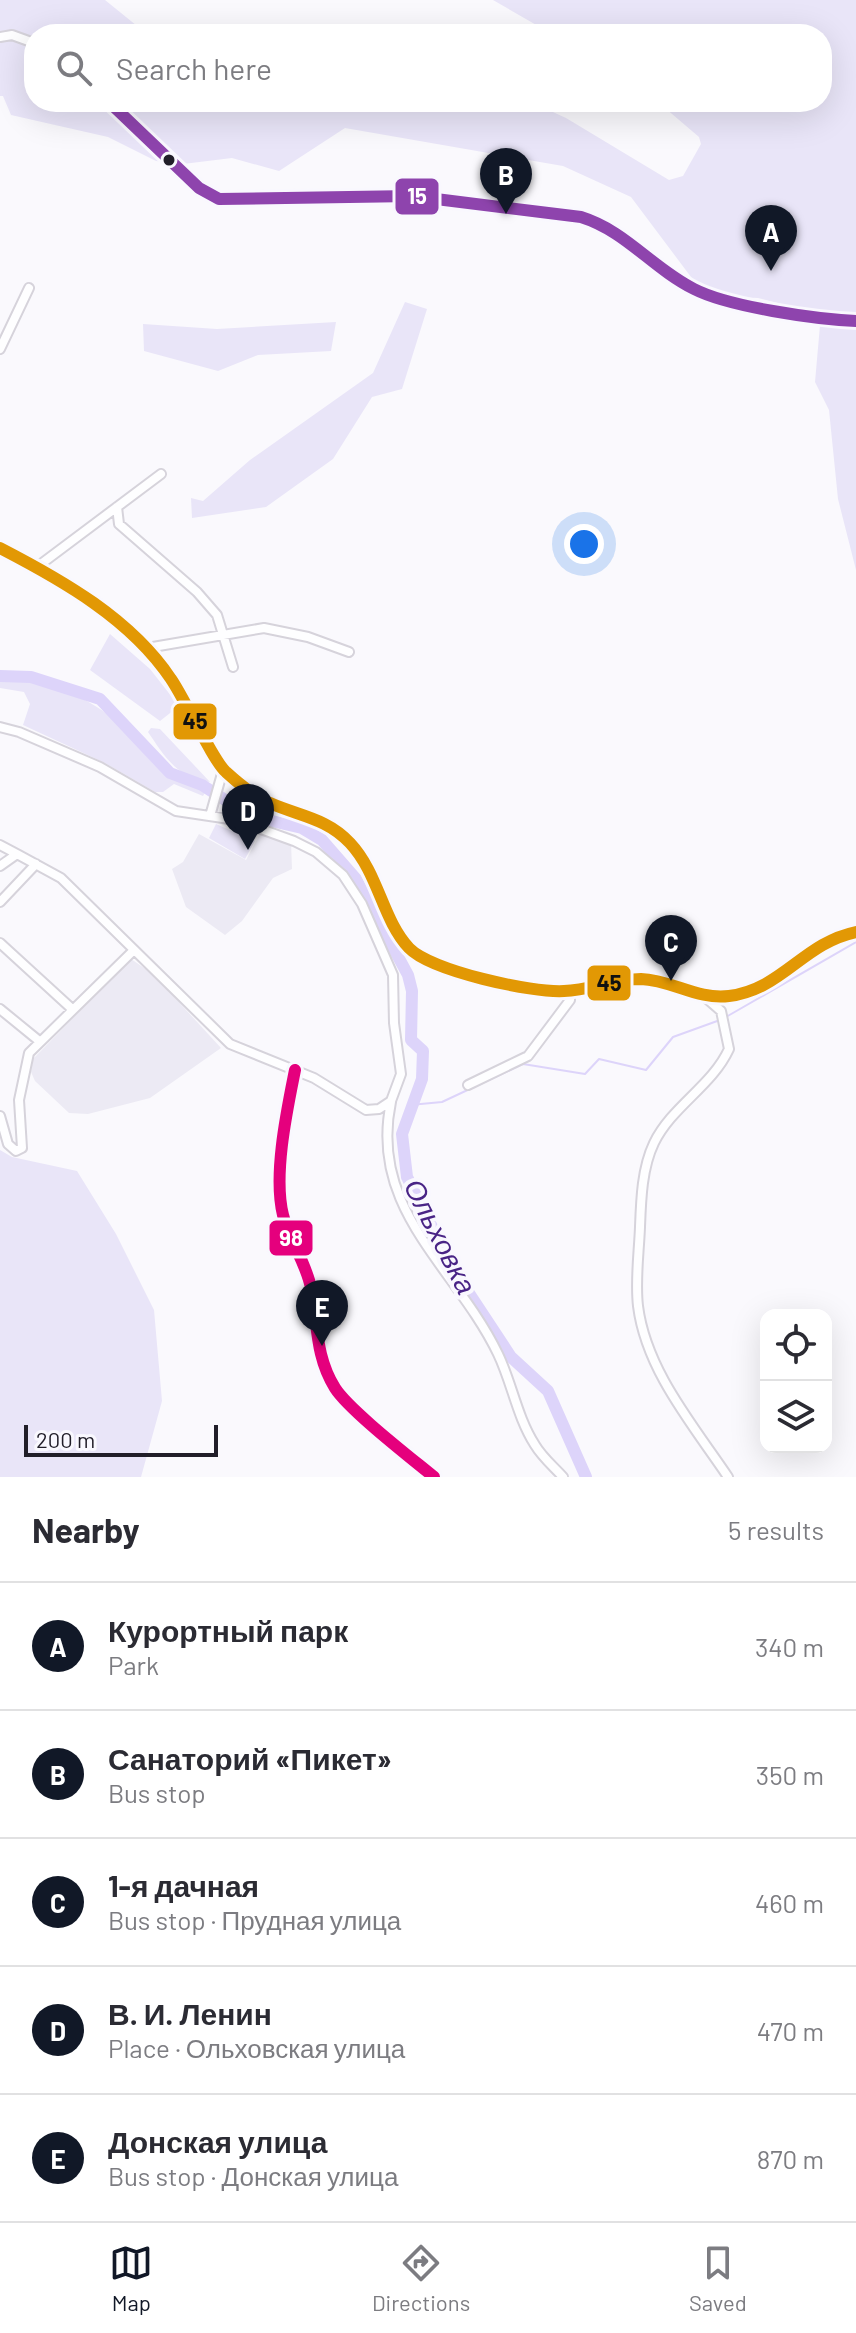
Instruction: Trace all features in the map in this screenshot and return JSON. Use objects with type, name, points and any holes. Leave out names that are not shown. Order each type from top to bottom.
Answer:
[{"type":"street","points":[[0,37],[12,35],[24,39]]},
{"type":"street","points":[[119,112],[199,188],[219,199],[412,196],[581,217],[607,225],[662,270],[696,291],[748,304],[856,321]]},
{"type":"street","points":[[0,349],[29,288]]},
{"type":"street","points":[[37,567],[161,474]]},
{"type":"street","points":[[117,507],[119,524],[197,592],[217,615],[233,667]]},
{"type":"street","points":[[0,548],[37,567],[95,606],[147,648],[181,693],[223,770],[260,798],[320,820],[348,840],[372,872],[398,932],[417,954],[463,974],[546,990],[570,991],[644,979],[704,997],[748,993],[767,987],[812,949],[856,932]]},
{"type":"street","points":[[147,648],[225,633],[277,629],[349,652]]},
{"type":"street","points":[[0,727],[19,732],[100,767],[176,811],[236,820],[294,841],[331,865],[355,890],[393,975],[401,1074],[391,1101],[387,1143],[393,1175],[410,1222],[498,1353],[533,1442],[563,1477]]},
{"type":"street","points":[[210,816],[223,770]]},
{"type":"street","points":[[0,845],[61,878],[230,1044],[295,1070],[366,1110],[379,1109],[391,1101]]},
{"type":"street","points":[[0,866],[17,854]]},
{"type":"street","points":[[0,902],[36,864]]},
{"type":"street","points":[[0,943],[71,1008]]},
{"type":"street","points":[[0,1116],[8,1144],[16,1151],[22,1148],[19,1100],[24,1066],[38,1040],[134,950]]},
{"type":"street","points":[[468,1085],[528,1056],[570,1000],[570,991]]},
{"type":"street","points":[[704,997],[721,1011],[727,1027],[729,1049],[712,1077],[667,1122],[648,1159],[642,1194],[637,1292],[642,1323],[657,1367],[728,1477]]},
{"type":"street","points":[[0,1009],[38,1040]]},
{"type":"street","points":[[295,1070],[283,1128],[283,1216],[304,1261],[322,1363],[337,1391],[434,1477]]},
{"type":"shaded area","points":[[0,0],[105,0],[135,24],[24,24],[24,112],[553,112],[669,180],[683,176],[701,144],[699,137],[670,112],[832,112],[832,24],[535,24],[493,0],[856,0],[856,570],[838,499],[829,410],[815,382],[821,314],[758,298],[732,297],[697,285],[631,197],[563,166],[345,128],[279,171],[232,158],[183,164],[156,161],[108,137],[11,115],[3,96],[0,96]]},
{"type":"shaded area","points":[[405,302],[427,309],[402,389],[372,397],[333,459],[266,507],[192,518],[191,498],[203,501],[250,460],[373,373]]},
{"type":"shaded area","points":[[336,322],[331,351],[258,355],[218,371],[144,351],[143,324],[217,329]]},
{"type":"shaded area","points":[[110,634],[150,669],[179,706],[160,721],[90,670]]},
{"type":"shaded area","points":[[0,673],[7,679],[37,683],[67,692],[94,705],[119,724],[159,769],[206,791],[203,796],[174,784],[163,792],[155,792],[105,763],[23,725],[30,704],[24,692],[0,688]]},
{"type":"shaded area","points":[[151,728],[160,729],[210,782],[189,776],[173,765],[148,732]]},
{"type":"shaded area","points":[[216,824],[255,841],[245,859],[209,838]]},
{"type":"shaded area","points":[[261,832],[291,842],[292,869],[273,878],[242,921],[225,935],[186,907],[172,869],[183,862],[199,834],[246,860]]},
{"type":"shaded area","points":[[131,959],[153,974],[221,1048],[150,1098],[88,1114],[69,1113],[35,1081],[31,1072],[33,1059]]},
{"type":"shaded area","points":[[0,1150],[12,1157],[77,1171],[116,1234],[154,1310],[162,1401],[141,1477],[0,1477]]},
{"type":"waterway","name":"Ольховка","points":[[0,676],[31,677],[100,699],[170,773],[202,785],[250,816],[302,828],[322,840],[356,879],[408,975],[412,991],[411,1040],[423,1051],[422,1079],[402,1134],[407,1177],[453,1269],[511,1357],[548,1391],[586,1477]]},
{"type":"waterway","points":[[726,1017],[856,942]]},
{"type":"waterway","points":[[410,1105],[442,1102],[523,1064],[585,1074],[599,1059],[646,1070],[673,1037],[720,1020]]},
{"type":"transit line","name":"15","points":[[119,112],[199,188],[219,199],[412,196],[581,217],[612,231],[665,271],[709,295],[773,311],[856,321]]},
{"type":"transit line","name":"45","points":[[0,548],[94,603],[136,638],[171,679],[220,766],[264,800],[322,823],[350,843],[368,868],[400,936],[409,948],[438,965],[483,979],[549,991],[641,979],[695,993],[729,996],[764,985],[821,946],[856,932]]},
{"type":"transit line","name":"98","points":[[295,1070],[282,1142],[280,1199],[286,1224],[309,1278],[324,1364],[335,1388],[353,1409],[434,1477]]},
{"type":"place","name":"Санаторий «Пикет»","points":[[506,214]]},
{"type":"place","name":"Курортный парк","points":[[771,271]]},
{"type":"place","name":"В. И. Ленин","points":[[248,850]]},
{"type":"place","name":"1-я дачная","points":[[671,981]]},
{"type":"place","name":"Донская улица","points":[[322,1346]]}]
